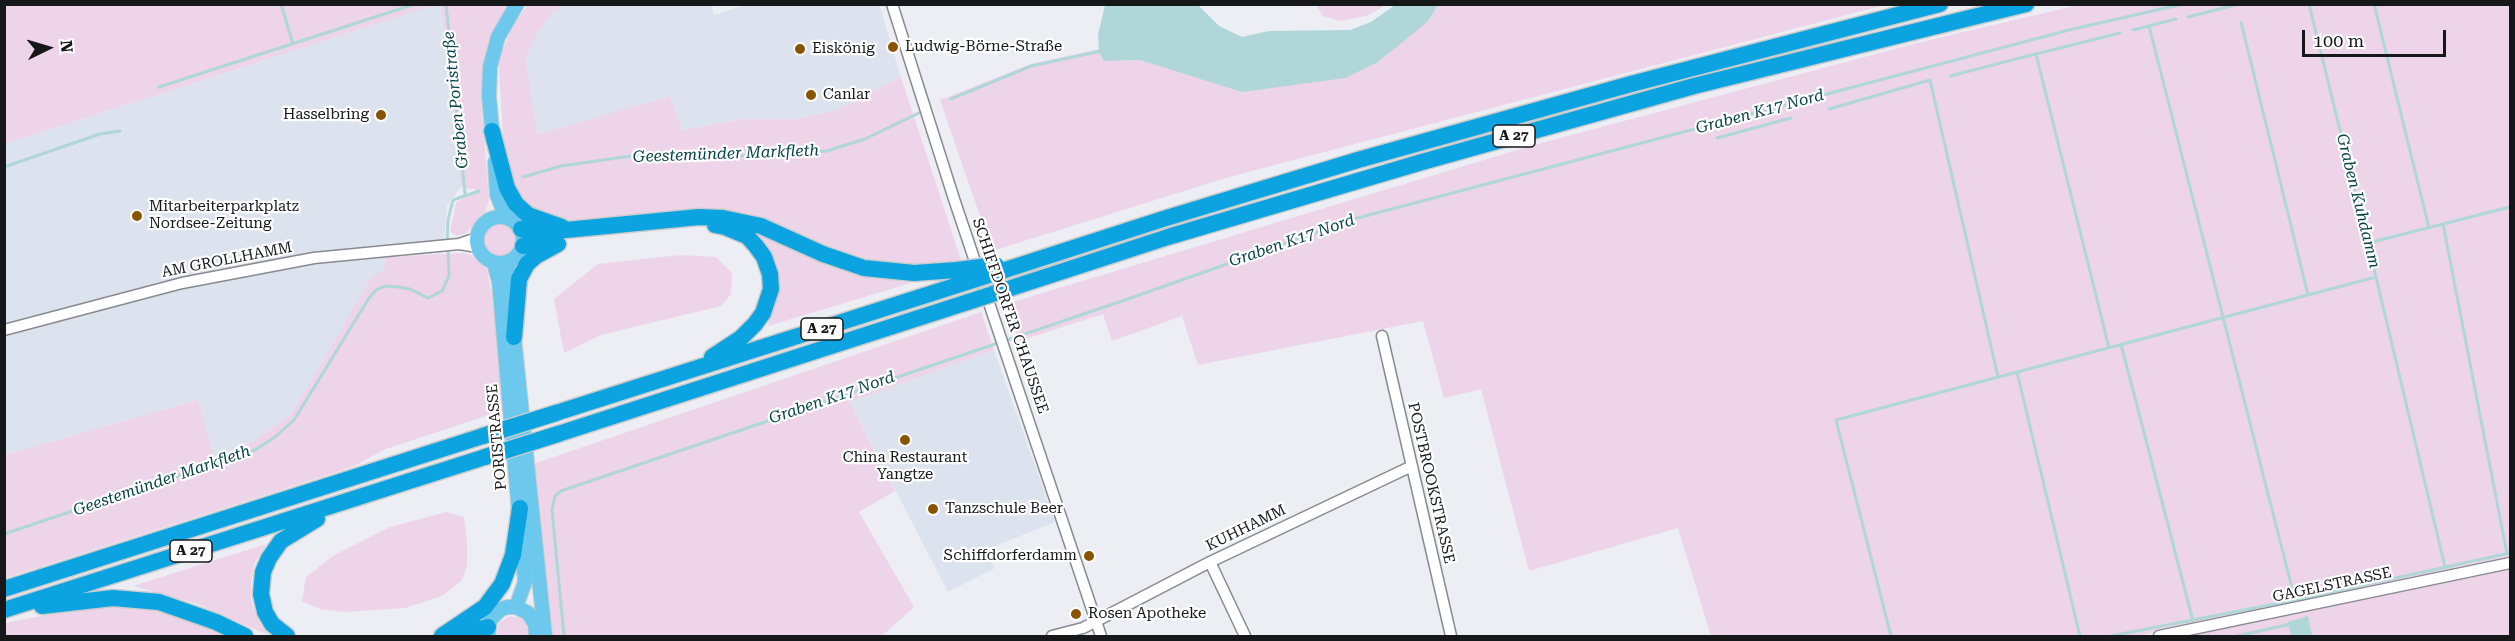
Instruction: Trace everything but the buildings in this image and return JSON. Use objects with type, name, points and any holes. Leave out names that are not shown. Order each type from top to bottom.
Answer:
[{"type":"highway","name":"A 27","points":[[4,589],[683,373],[959,277],[1072,248],[1404,147],[1642,81],[1940,4]]},
{"type":"highway","name":"A 27","points":[[5,610],[1168,237],[1422,162],[1694,86],[2026,4]]},
{"type":"highway","points":[[492,131],[507,188],[516,204],[528,215],[577,232]]},
{"type":"highway","points":[[514,337],[516,291],[527,264],[546,249],[577,232],[689,218],[723,218],[761,226],[823,254],[864,268],[959,277]]},
{"type":"highway","points":[[522,237],[703,224],[725,226],[747,237],[764,257],[770,274],[771,289],[762,313],[748,331],[724,350],[683,373]]},
{"type":"highway","points":[[287,636],[272,624],[265,612],[261,594],[263,572],[269,558],[281,541],[303,526],[376,492]]},
{"type":"highway","points":[[442,636],[485,607],[502,584],[513,555],[520,508]]},
{"type":"highway","points":[[5,610],[113,598],[140,599],[179,607],[245,636]]},
{"type":"highway","points":[[448,636],[488,632]]},
{"type":"main road","points":[[499,217],[492,131],[490,67],[498,37],[517,4]]},
{"type":"main road","points":[[499,217],[517,224],[522,237],[515,258],[508,262],[494,263],[484,257],[477,242],[482,225],[499,217]]},
{"type":"main road","name":"PORISTRASSE","points":[[508,262],[545,636]]},
{"type":"main road","name":"PORISTRASSE","points":[[494,263],[499,282],[520,508],[525,582],[522,610]]},
{"type":"main road","name":"PORISTRASSE","points":[[522,610],[534,588],[538,555]]},
{"type":"main road","points":[[488,632],[490,620],[501,609],[522,610],[535,624],[536,636]]},
{"type":"street","name":"SCHIFFDORFER CHAUSSEE","points":[[892,4],[954,199],[1101,636]]},
{"type":"street","name":"AM GROLLHAMM","points":[[4,330],[147,291],[193,281],[336,255],[477,242]]},
{"type":"street","name":"POSTBROOKSTRASSE","points":[[1382,336],[1451,636]]},
{"type":"street","name":"KUHHAMM","points":[[1052,636],[1083,628],[1210,562],[1412,466]]},
{"type":"street","points":[[1210,562],[1245,636]]},
{"type":"street","name":"GAGELSTRASSE","points":[[2159,636],[2511,563]]},
{"type":"shaded area","points":[[5,4],[435,4],[435,5],[5,144]]},
{"type":"shaded area","points":[[879,4],[901,77],[838,110],[798,119],[744,119],[682,130],[670,96],[537,136],[526,59],[536,35],[553,12],[560,8],[558,5],[711,5],[714,15],[745,5]]},
{"type":"shaded area","points":[[435,5],[441,5],[461,187],[447,205],[443,253],[386,257],[386,267],[370,279],[291,415],[217,466],[198,400],[5,455],[5,144]]},
{"type":"shaded area","points":[[441,5],[509,5],[500,18],[489,44],[483,68],[481,99],[489,200],[485,213],[465,234],[456,236],[450,231],[456,203],[464,197],[478,193],[477,190],[461,187]]},
{"type":"shaded area","points":[[528,5],[558,5],[560,8],[553,12],[536,35],[526,59],[537,135],[670,96],[682,130],[744,119],[798,119],[838,110],[901,77],[961,260],[907,265],[881,263],[824,246],[765,218],[742,212],[677,210],[571,221],[540,215],[520,199],[514,188],[504,150],[499,70],[499,60],[512,26]]},
{"type":"shaded area","points":[[1316,5],[1386,5],[1366,16],[1340,21],[1323,16]]},
{"type":"shaded area","points":[[1438,5],[1885,5],[1229,177],[992,251],[940,100],[1031,64],[1099,49],[1104,61],[1140,60],[1181,72],[1428,21]]},
{"type":"shaded area","points":[[2078,5],[2510,5],[2510,559],[2138,636],[1711,636],[1678,528],[1529,571],[1481,389],[1444,398],[1423,321],[1198,365],[1182,316],[1112,341],[1103,314],[1019,341],[1006,304],[1534,145],[1917,43]]},
{"type":"shaded area","points":[[499,224],[511,228],[515,240],[511,252],[499,256],[487,252],[483,240],[487,228]]},
{"type":"shaded area","points":[[755,233],[821,261],[865,276],[911,283],[768,326],[777,293]]},
{"type":"shaded area","points":[[463,253],[471,255],[487,270],[504,410],[386,449],[352,467],[5,578],[5,455],[198,400],[217,466],[291,415],[370,279],[386,267],[386,257]]},
{"type":"shaded area","points":[[680,255],[716,257],[732,273],[731,294],[721,306],[601,335],[564,353],[554,299],[598,264]]},
{"type":"shaded area","points":[[981,312],[994,350],[850,402],[895,491],[859,512],[914,607],[883,635],[548,636],[533,464]]},
{"type":"shaded area","points":[[994,350],[1055,522],[985,550],[995,568],[948,592],[850,402]]},
{"type":"shaded area","points":[[447,512],[464,517],[467,567],[461,581],[442,596],[405,608],[344,612],[320,609],[302,601],[306,577],[333,556],[390,527]]},
{"type":"shaded area","points":[[266,544],[254,564],[251,601],[259,622],[268,635],[198,604],[133,586]]},
{"type":"shaded area","points":[[2510,566],[2510,636],[2179,636]]},
{"type":"shaded area","points":[[119,607],[151,609],[174,615],[225,636],[5,636],[4,624],[13,621],[70,611]]},
{"type":"shaded area","points":[[510,616],[523,619],[527,624],[528,636],[497,636],[499,623]]},
{"type":"water","points":[[1105,5],[1198,5],[1219,26],[1242,37],[1269,31],[1350,30],[1371,22],[1395,5],[1438,5],[1428,21],[1399,45],[1376,63],[1345,78],[1242,92],[1140,60],[1104,61],[1099,52],[1098,35]]},
{"type":"water","points":[[2308,616],[2312,636],[2291,636],[2288,622]]},
{"type":"waterway","points":[[281,4],[293,44]]},
{"type":"waterway","points":[[159,87],[415,4]]},
{"type":"waterway","name":"Graben Poristraße","points":[[446,4],[465,194]]},
{"type":"waterway","name":"Graben K17 Nord","points":[[564,636],[552,510],[555,496],[561,491],[1128,299],[1354,219],[2069,30],[2183,4]]},
{"type":"waterway","points":[[2188,17],[2239,4]]},
{"type":"waterway","name":"Graben Kuhdamm","points":[[1891,636],[1836,420],[2376,277],[2309,4]]},
{"type":"waterway","points":[[2374,4],[2429,228]]},
{"type":"waterway","points":[[2133,30],[2176,19]]},
{"type":"waterway","points":[[2241,22],[2308,295]]},
{"type":"waterway","points":[[2149,26],[2295,600]]},
{"type":"waterway","points":[[2036,54],[2120,33]]},
{"type":"waterway","name":"Geestemünder Markfleth","points":[[951,99],[1031,66],[1101,51]]},
{"type":"waterway","points":[[1950,76],[2036,54],[2109,348]]},
{"type":"waterway","points":[[1829,109],[1930,80],[1998,377]]},
{"type":"waterway","name":"Geestemünder Markfleth","points":[[523,177],[561,166],[631,156],[719,157],[827,151],[865,139],[923,111]]},
{"type":"waterway","points":[[1717,138],[1791,118]]},
{"type":"waterway","points":[[4,167],[100,134],[120,131]]},
{"type":"waterway","name":"Geestemünder Markfleth","points":[[447,241],[448,220],[453,200],[479,191]]},
{"type":"waterway","name":"Graben Kuhdamm","points":[[2368,243],[2510,207]]},
{"type":"waterway","points":[[2443,224],[2507,554]]},
{"type":"waterway","name":"Geestemünder Markfleth","points":[[4,534],[255,450],[275,437],[294,420],[376,290],[385,286],[398,287],[410,289],[428,298],[442,291],[449,276],[448,248]]},
{"type":"waterway","points":[[2376,277],[2445,567]]},
{"type":"waterway","points":[[2121,344],[2193,621]]},
{"type":"waterway","points":[[2017,372],[2080,636]]},
{"type":"waterway","points":[[2111,636],[2295,600],[2510,553]]},
{"type":"waterway","points":[[2237,636],[2291,624]]},
{"type":"place","name":"Ludwig-Börne-Straße","points":[[893,47]]},
{"type":"place","name":"Eiskönig","points":[[800,49]]},
{"type":"place","name":"Canlar","points":[[811,95]]},
{"type":"place","name":"Hasselbring","points":[[381,115]]},
{"type":"place","name":"Mitarbeiterparkplatz Nordsee-Zeitung","points":[[137,216]]},
{"type":"place","name":"China Restaurant Yangtze","points":[[905,440]]},
{"type":"place","name":"Tanzschule Beer","points":[[933,509]]},
{"type":"place","name":"Schiffdorferdamm","points":[[1089,556]]},
{"type":"place","name":"Rosen Apotheke","points":[[1076,614]]}]
